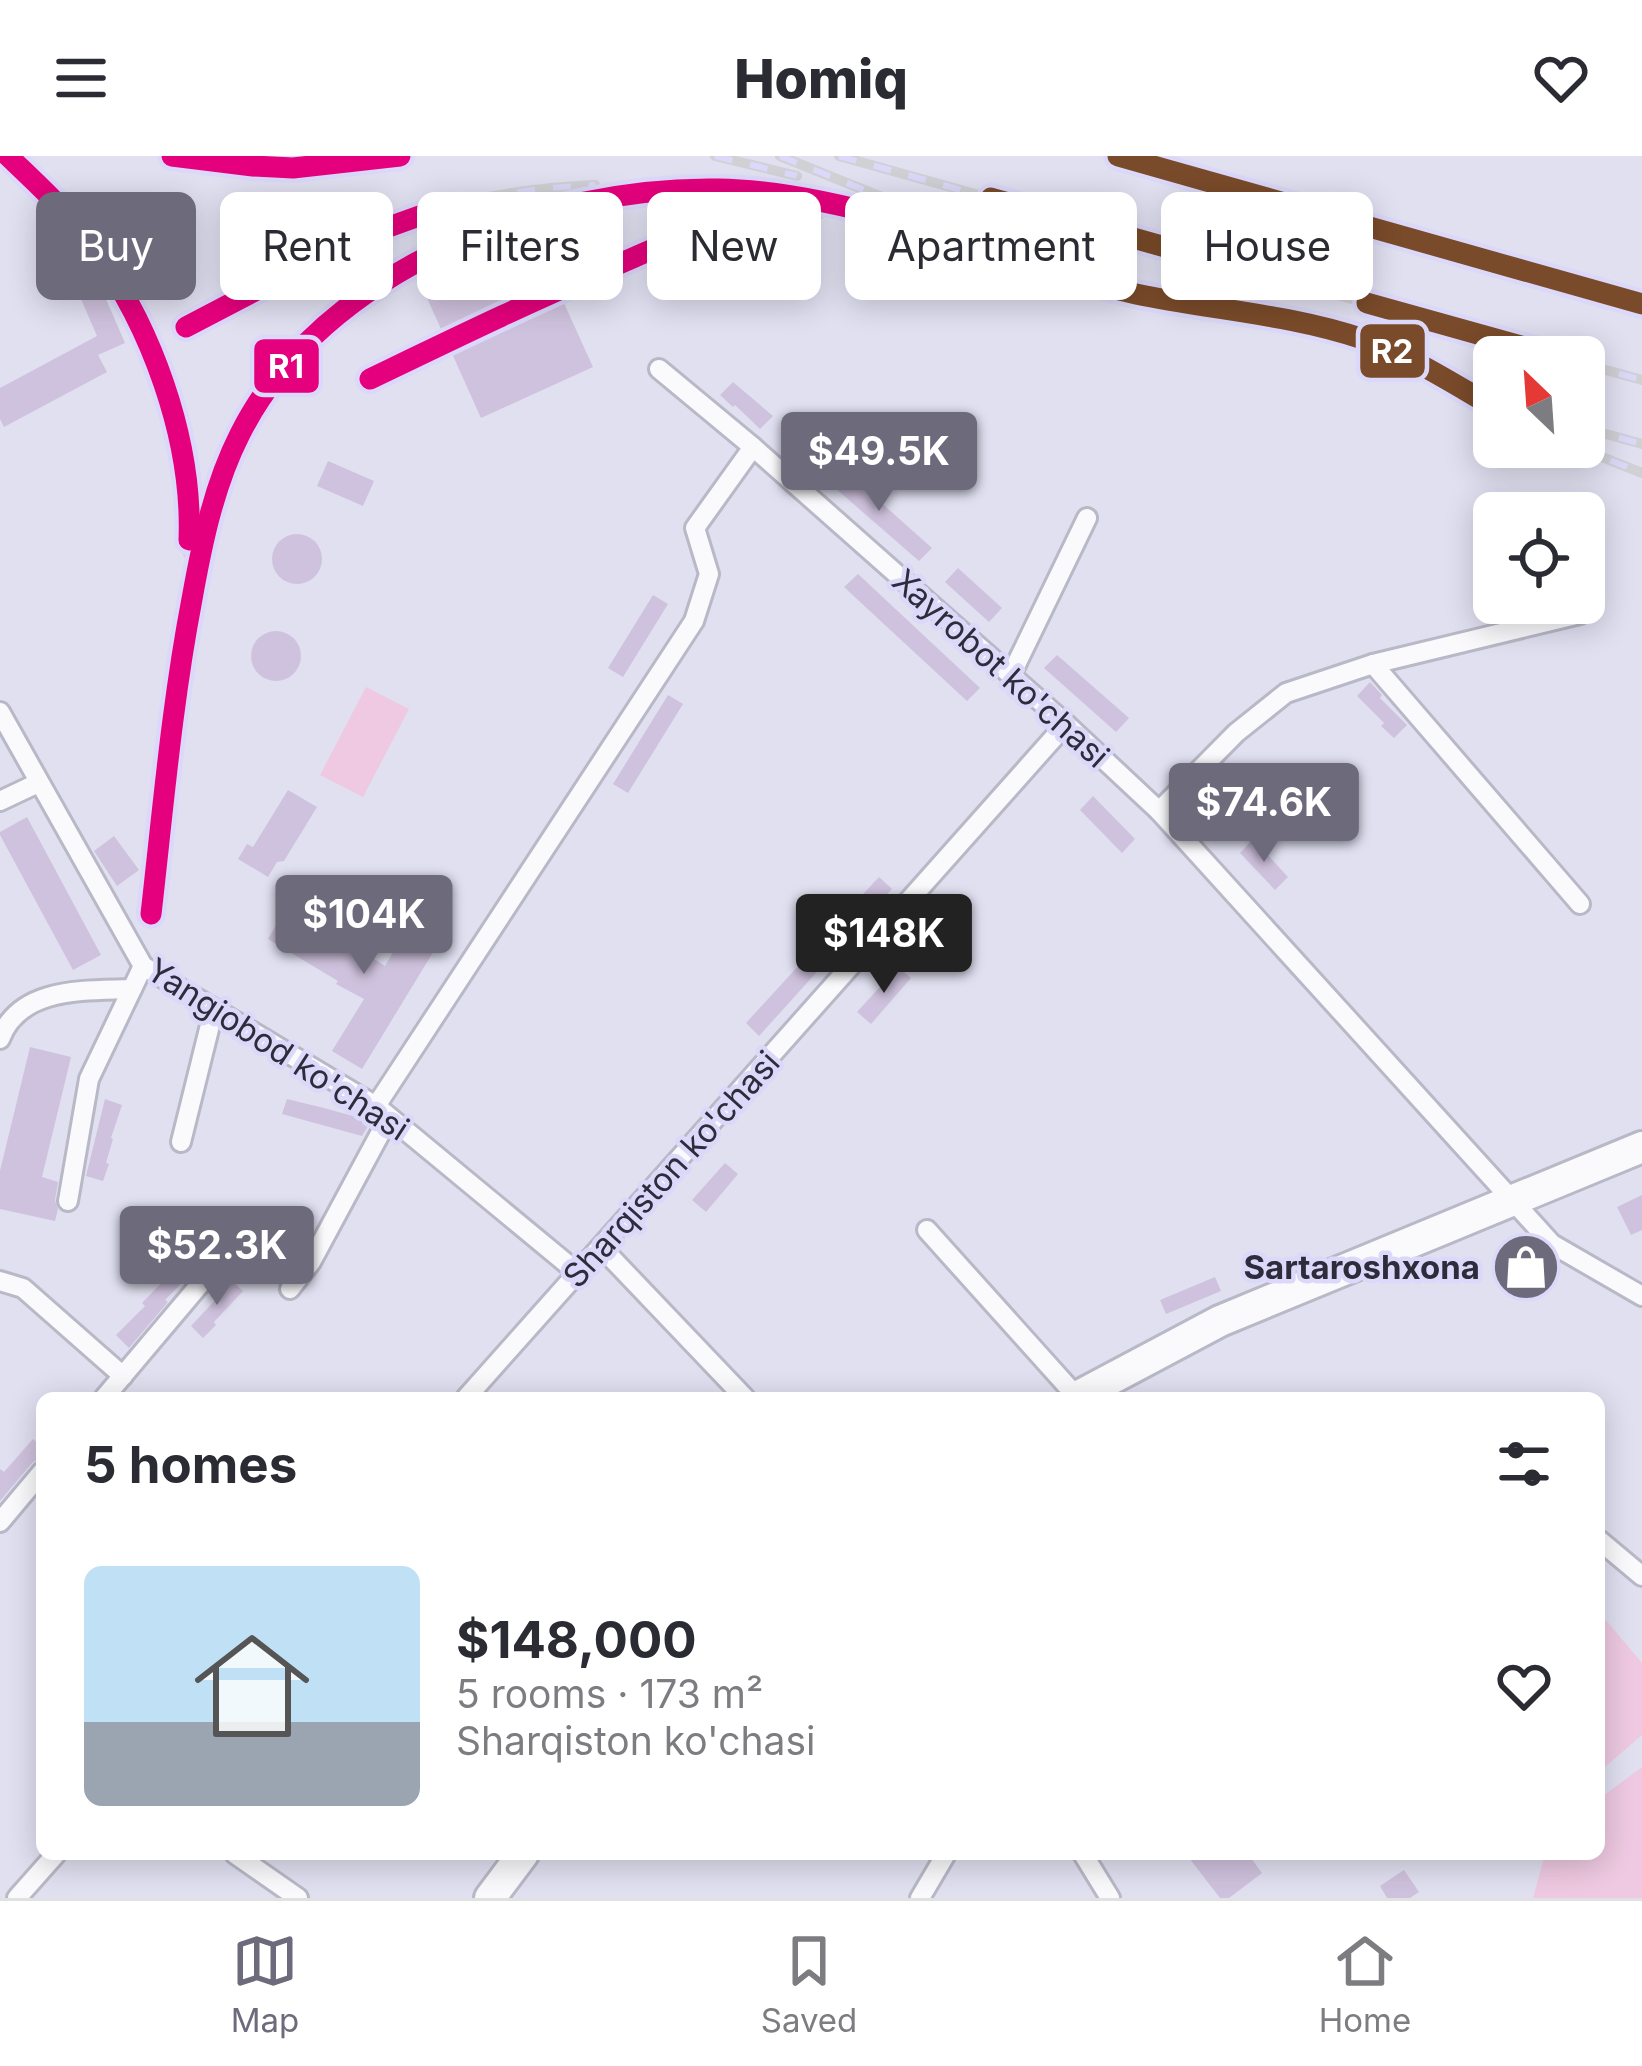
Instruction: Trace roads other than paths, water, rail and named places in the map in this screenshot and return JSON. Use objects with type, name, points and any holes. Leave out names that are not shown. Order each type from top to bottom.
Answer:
[{"type":"main road","points":[[1087,1392],[1220,1321],[1642,1147]]},
{"type":"main road","points":[[490,1898],[519,1860]]},
{"type":"street","name":"Xayrobot ko'chasi","points":[[659,369],[1066,724],[1159,812],[1552,1244],[1642,1297]]},
{"type":"street","points":[[290,1288],[311,1262],[382,1112],[694,621],[709,574],[695,528],[753,447]]},
{"type":"street","points":[[1010,675],[1087,518]]},
{"type":"street","points":[[1159,812],[1236,734],[1286,693],[1373,664],[1539,624]]},
{"type":"street","points":[[1373,664],[1580,904]]},
{"type":"street","name":"Yangiobod ko'chasi","points":[[0,712],[142,966],[382,1112],[578,1274]]},
{"type":"street","name":"Sharqiston ko'chasi","points":[[471,1392],[1066,724]]},
{"type":"street","points":[[0,801],[38,783]]},
{"type":"street","points":[[68,1201],[89,1079],[142,966]]},
{"type":"street","points":[[0,1039],[13,1016],[46,998],[64,992],[131,989]]},
{"type":"street","points":[[181,1142],[214,1009]]},
{"type":"street","points":[[927,1230],[1071,1392]]},
{"type":"street","points":[[602,1247],[739,1392]]},
{"type":"street","points":[[109,1392],[207,1276]]},
{"type":"street","points":[[0,1281],[23,1288],[123,1376]]},
{"type":"street","points":[[0,1522],[36,1479]]},
{"type":"street","points":[[1605,1545],[1642,1576]]},
{"type":"street","points":[[17,1898],[51,1860]]},
{"type":"street","points":[[244,1860],[298,1898]]},
{"type":"street","points":[[920,1898],[942,1860]]},
{"type":"street","points":[[1087,1860],[1110,1898]]},
{"type":"railway","points":[[8,156],[91,243],[133,314],[176,430],[186,491],[188,554]]},
{"type":"railway","points":[[172,156],[293,168],[400,156]]},
{"type":"railway","points":[[715,156],[797,176]]},
{"type":"railway","points":[[780,156],[869,192]]},
{"type":"railway","points":[[839,156],[1485,336]]},
{"type":"railway","points":[[186,327],[335,248],[411,217],[489,197],[595,185]]},
{"type":"railway","points":[[151,914],[179,677],[216,494],[240,434],[277,376],[325,326],[381,283],[444,248],[511,222],[581,203],[650,192],[718,189],[845,207]]},
{"type":"railway","points":[[623,262],[647,251]]},
{"type":"railway","points":[[1137,294],[1281,318],[1364,339],[1473,395]]},
{"type":"railway","points":[[370,379],[447,342]]},
{"type":"railway","points":[[1605,370],[1642,380]]},
{"type":"railway","points":[[1605,434],[1642,444]]},
{"type":"railway","points":[[1605,458],[1642,473]]},
{"type":"place","name":"Sartaroshxona","points":[[1526,1267]]}]
